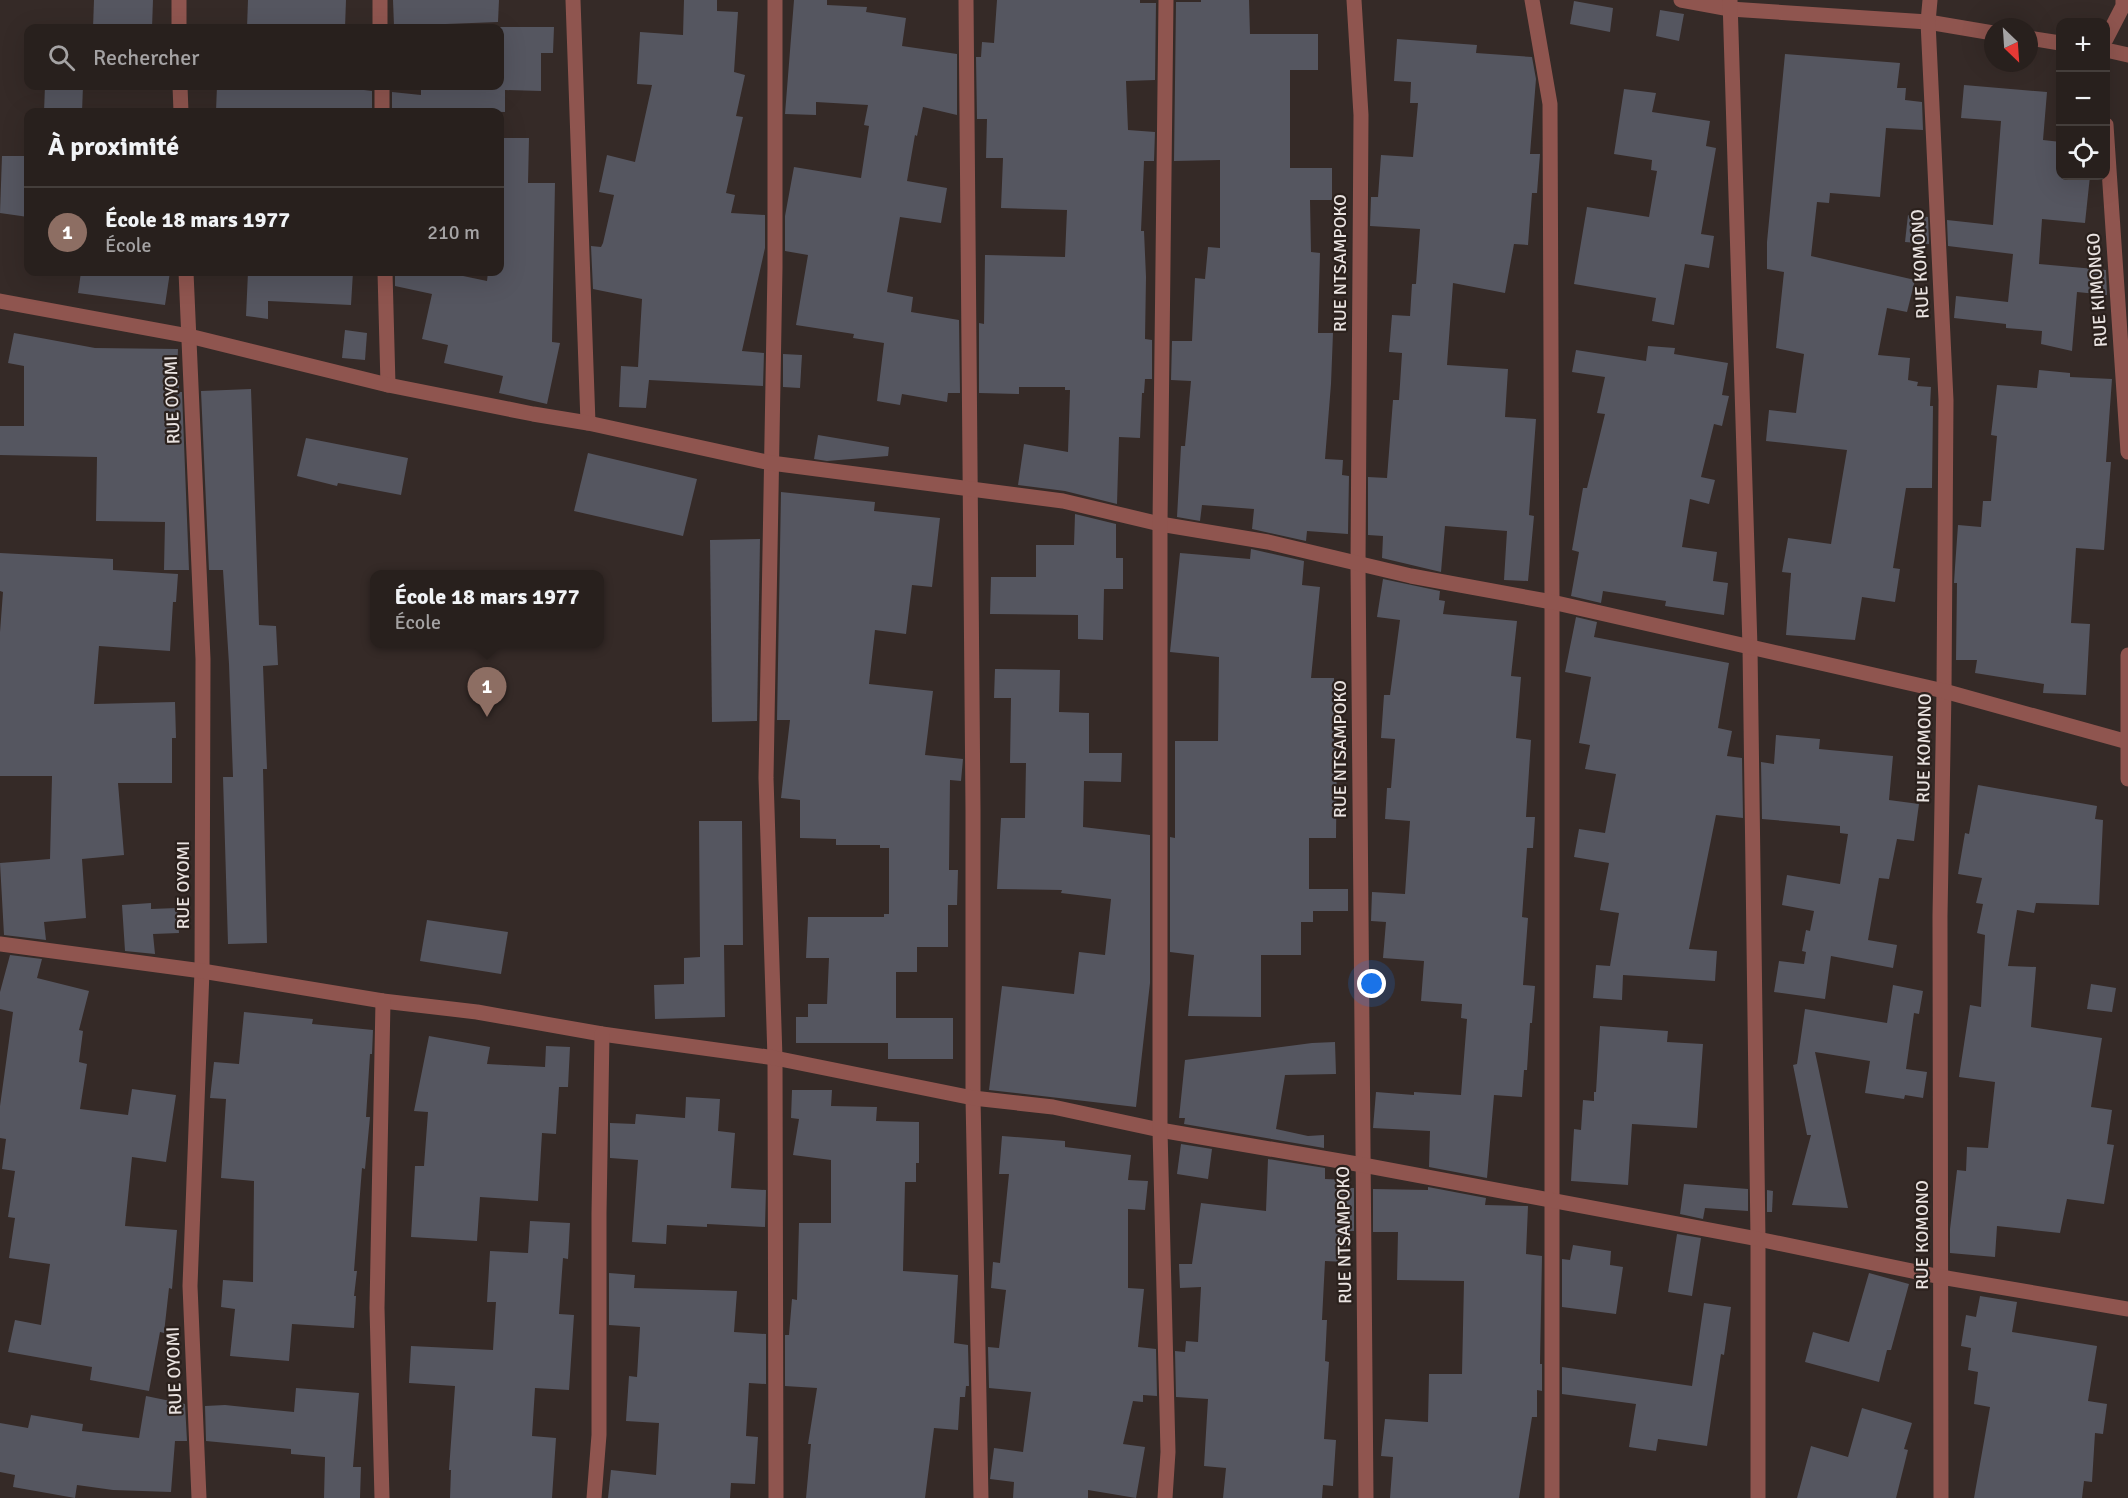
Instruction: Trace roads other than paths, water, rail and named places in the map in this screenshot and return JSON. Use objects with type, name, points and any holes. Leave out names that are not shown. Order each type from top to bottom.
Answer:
[{"type":"street","points":[[179,0],[179,24]]},
{"type":"street","points":[[380,0],[381,24]]},
{"type":"street","points":[[573,0],[588,423]]},
{"type":"street","points":[[775,0],[775,268],[766,778],[775,1058],[776,1498]]},
{"type":"street","points":[[966,0],[973,810],[973,1098],[981,1498]]},
{"type":"street","points":[[1165,1498],[1168,1452],[1160,1130],[1160,525],[1166,0]]},
{"type":"street","name":"RUE NTSAMPOKO","points":[[1354,0],[1361,115],[1358,565],[1366,1498]]},
{"type":"street","points":[[1532,0],[1550,104],[1552,1498]]},
{"type":"street","points":[[1681,0],[1928,22],[1984,31]]},
{"type":"street","name":"RUE KOMONO","points":[[1930,0],[1928,22],[1946,400],[1940,916],[1941,1498]]},
{"type":"street","points":[[2110,31],[2123,0]]},
{"type":"street","points":[[1730,4],[1750,647],[1758,1239],[1758,1498]]},
{"type":"street","points":[[2038,39],[2056,42]]},
{"type":"street","points":[[2110,51],[2128,55]]},
{"type":"street","points":[[180,90],[181,108]]},
{"type":"street","points":[[382,90],[382,108]]},
{"type":"street","name":"RUE KIMONGO","points":[[2106,126],[2128,452]]},
{"type":"street","name":"RUE OYOMI","points":[[186,276],[203,658],[202,971],[190,1286],[198,1498]]},
{"type":"street","points":[[385,276],[388,385]]},
{"type":"street","points":[[0,301],[189,336],[388,385],[588,423],[771,463],[1063,501],[1160,525],[1268,542],[1358,565],[1552,602],[1944,691],[2128,742]]},
{"type":"street","points":[[2128,656],[2128,779]]},
{"type":"street","points":[[0,944],[202,971],[383,1001],[477,1012],[602,1034],[775,1058],[973,1098],[1053,1107],[1160,1130],[1363,1165],[1758,1239],[1941,1277],[2128,1309]]},
{"type":"street","points":[[382,1498],[377,1308],[383,1001]]},
{"type":"street","points":[[594,1498],[599,1435],[598,1213],[602,1034]]},
{"type":"place","name":"École 18 mars 1977","points":[[487,717]]}]
